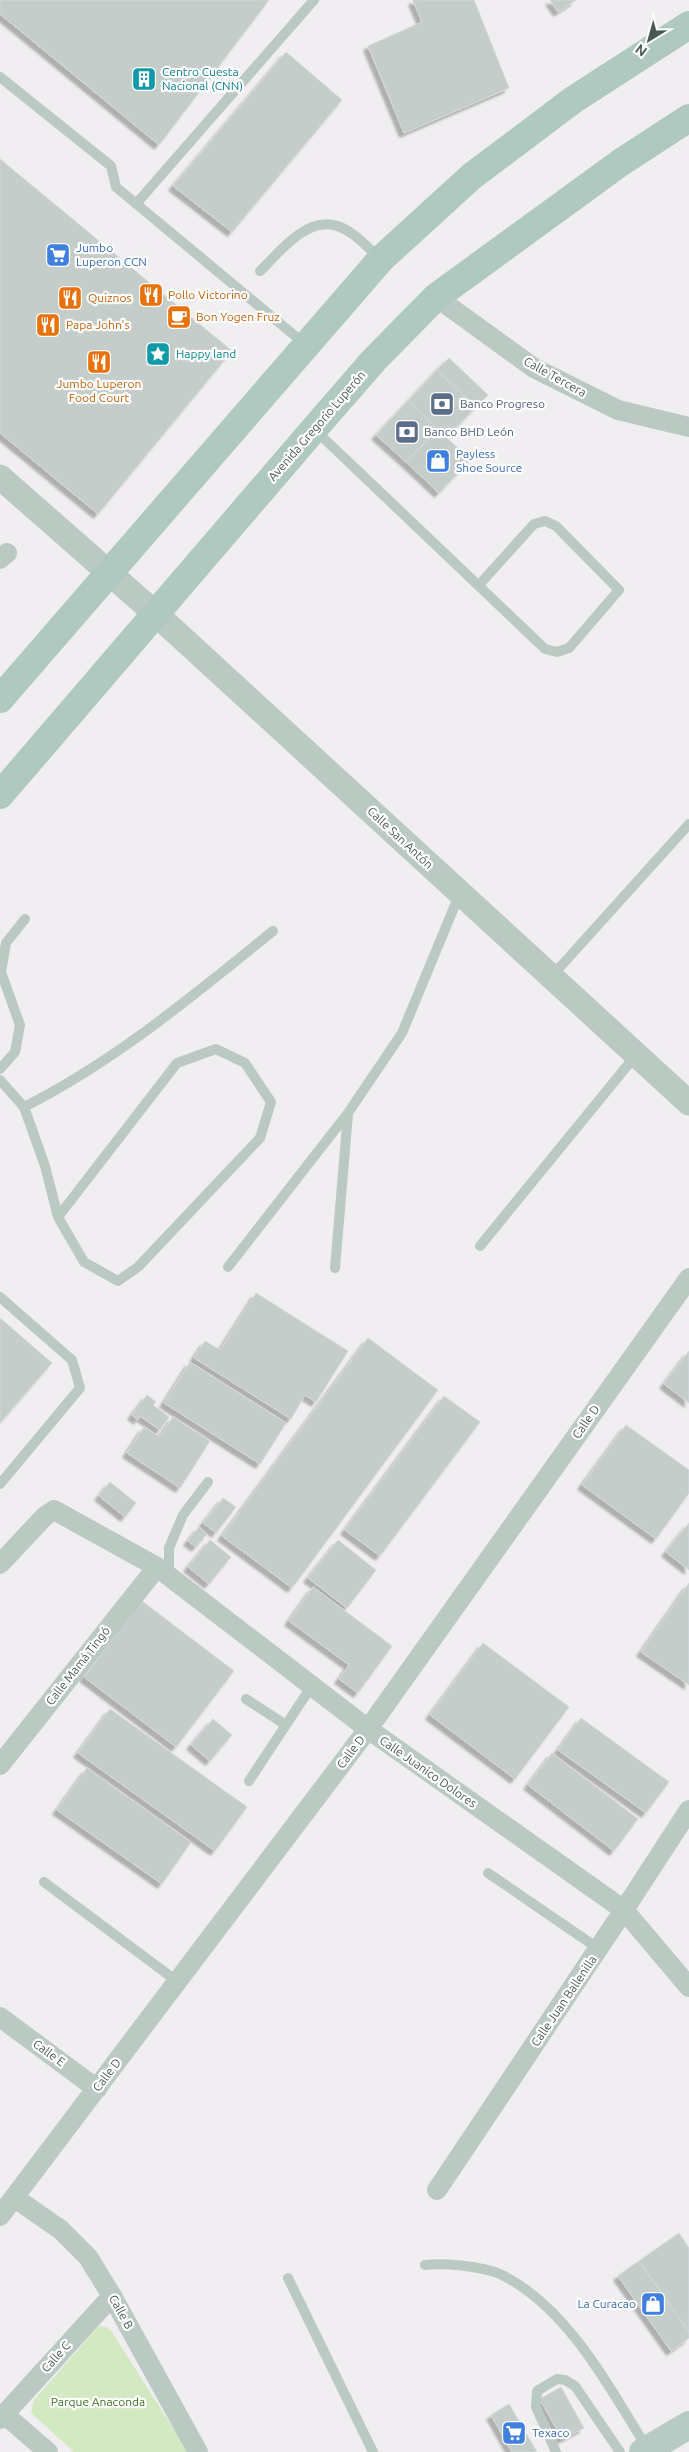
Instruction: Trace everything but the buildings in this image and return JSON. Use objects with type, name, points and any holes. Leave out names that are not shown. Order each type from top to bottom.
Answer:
[{"type":"main road","points":[[0,699],[381,259],[472,176],[573,100],[689,25]]},
{"type":"main road","name":"Avenida Gregorio Luperón","points":[[0,795],[374,360],[436,297],[620,163],[689,118]]},
{"type":"main road","points":[[646,2451],[689,2425]]},
{"type":"street","name":"Calle Tercera","points":[[436,297],[534,368],[618,410],[689,427]]},
{"type":"street","name":"Calle San Antón","points":[[0,478],[156,614],[689,1103]]},
{"type":"street","name":"Calle D","points":[[0,2216],[368,1729],[689,1278]]},
{"type":"street","name":"Calle Juanico Dolores","points":[[0,1564],[45,1516],[54,1510],[163,1572],[368,1729],[624,1910],[689,1987]]},
{"type":"street","name":"Calle Mamá Tingó","points":[[0,1765],[163,1572]]},
{"type":"street","name":"Calle Juan Ballenilla","points":[[437,2190],[599,1949],[689,1810]]},
{"type":"street","name":"Calle E","points":[[0,2017],[97,2088]]},
{"type":"street","name":"Calle B","points":[[15,2198],[45,2217],[76,2243],[88,2257],[112,2296],[198,2452]]},
{"type":"street","name":"Calle C","points":[[2,2416],[112,2296]]},
{"type":"street","points":[[2,2416],[48,2452]]},
{"type":"lane","points":[[136,204],[314,0]]},
{"type":"lane","points":[[0,77],[111,166],[116,187],[307,345]]},
{"type":"lane","points":[[260,271],[308,229],[322,225],[334,225],[350,233],[381,259]]},
{"type":"lane","points":[[314,429],[478,585],[545,648],[557,652],[569,648],[619,590],[556,526],[545,521],[534,524],[478,585]]},
{"type":"lane","points":[[552,976],[689,824]]},
{"type":"lane","points":[[228,1268],[348,1112],[402,1033],[460,892]]},
{"type":"lane","points":[[0,1069],[15,1052],[20,1025],[0,972],[6,943],[25,919]]},
{"type":"lane","points":[[24,1107],[56,1091],[160,1021],[273,931]]},
{"type":"lane","points":[[0,1080],[24,1107],[45,1166],[58,1217],[84,1262],[118,1281],[138,1267],[260,1138],[271,1102],[245,1063],[216,1049],[177,1063],[58,1217]]},
{"type":"lane","points":[[480,1246],[636,1055]]},
{"type":"lane","points":[[335,1268],[348,1112]]},
{"type":"lane","points":[[0,1297],[72,1360],[80,1388],[0,1484]]},
{"type":"lane","points":[[163,1572],[169,1548],[182,1515],[208,1482]]},
{"type":"lane","points":[[249,1781],[311,1687]]},
{"type":"lane","points":[[246,1699],[286,1725]]},
{"type":"lane","points":[[488,1873],[599,1949]]},
{"type":"lane","points":[[44,1882],[178,1982]]},
{"type":"lane","points":[[425,2265],[447,2263],[499,2274],[542,2302],[560,2320],[608,2384],[646,2451]]},
{"type":"lane","points":[[288,2278],[373,2452]]},
{"type":"lane","points":[[556,2452],[536,2408],[537,2391],[557,2379],[565,2380],[575,2386],[620,2452]]},
{"type":"green space","name":"Parque Anaconda","points":[[99,2326],[106,2327],[112,2332],[188,2452],[74,2452],[31,2413],[34,2400]]},
{"type":"place","name":"Centro Cuesta Nacional (CNN)","points":[[144,79]]},
{"type":"place","name":"Jumbo Luperon CCN","points":[[58,255]]},
{"type":"place","name":"Pollo Victorino","points":[[151,295]]},
{"type":"place","name":"Quiznos","points":[[70,298]]},
{"type":"place","name":"Bon Yogen Fruz","points":[[179,317]]},
{"type":"place","name":"Papa John's","points":[[48,325]]},
{"type":"place","name":"Happy land","points":[[158,354]]},
{"type":"place","name":"Jumbo Luperon Food Court","points":[[99,362]]},
{"type":"place","name":"Banco Progreso","points":[[442,404]]},
{"type":"place","name":"Banco BHD León","points":[[407,432]]},
{"type":"place","name":"Payless Shoe Source","points":[[438,461]]},
{"type":"place","name":"La Curacao","points":[[653,2304]]},
{"type":"place","name":"Texaco","points":[[514,2433]]}]
